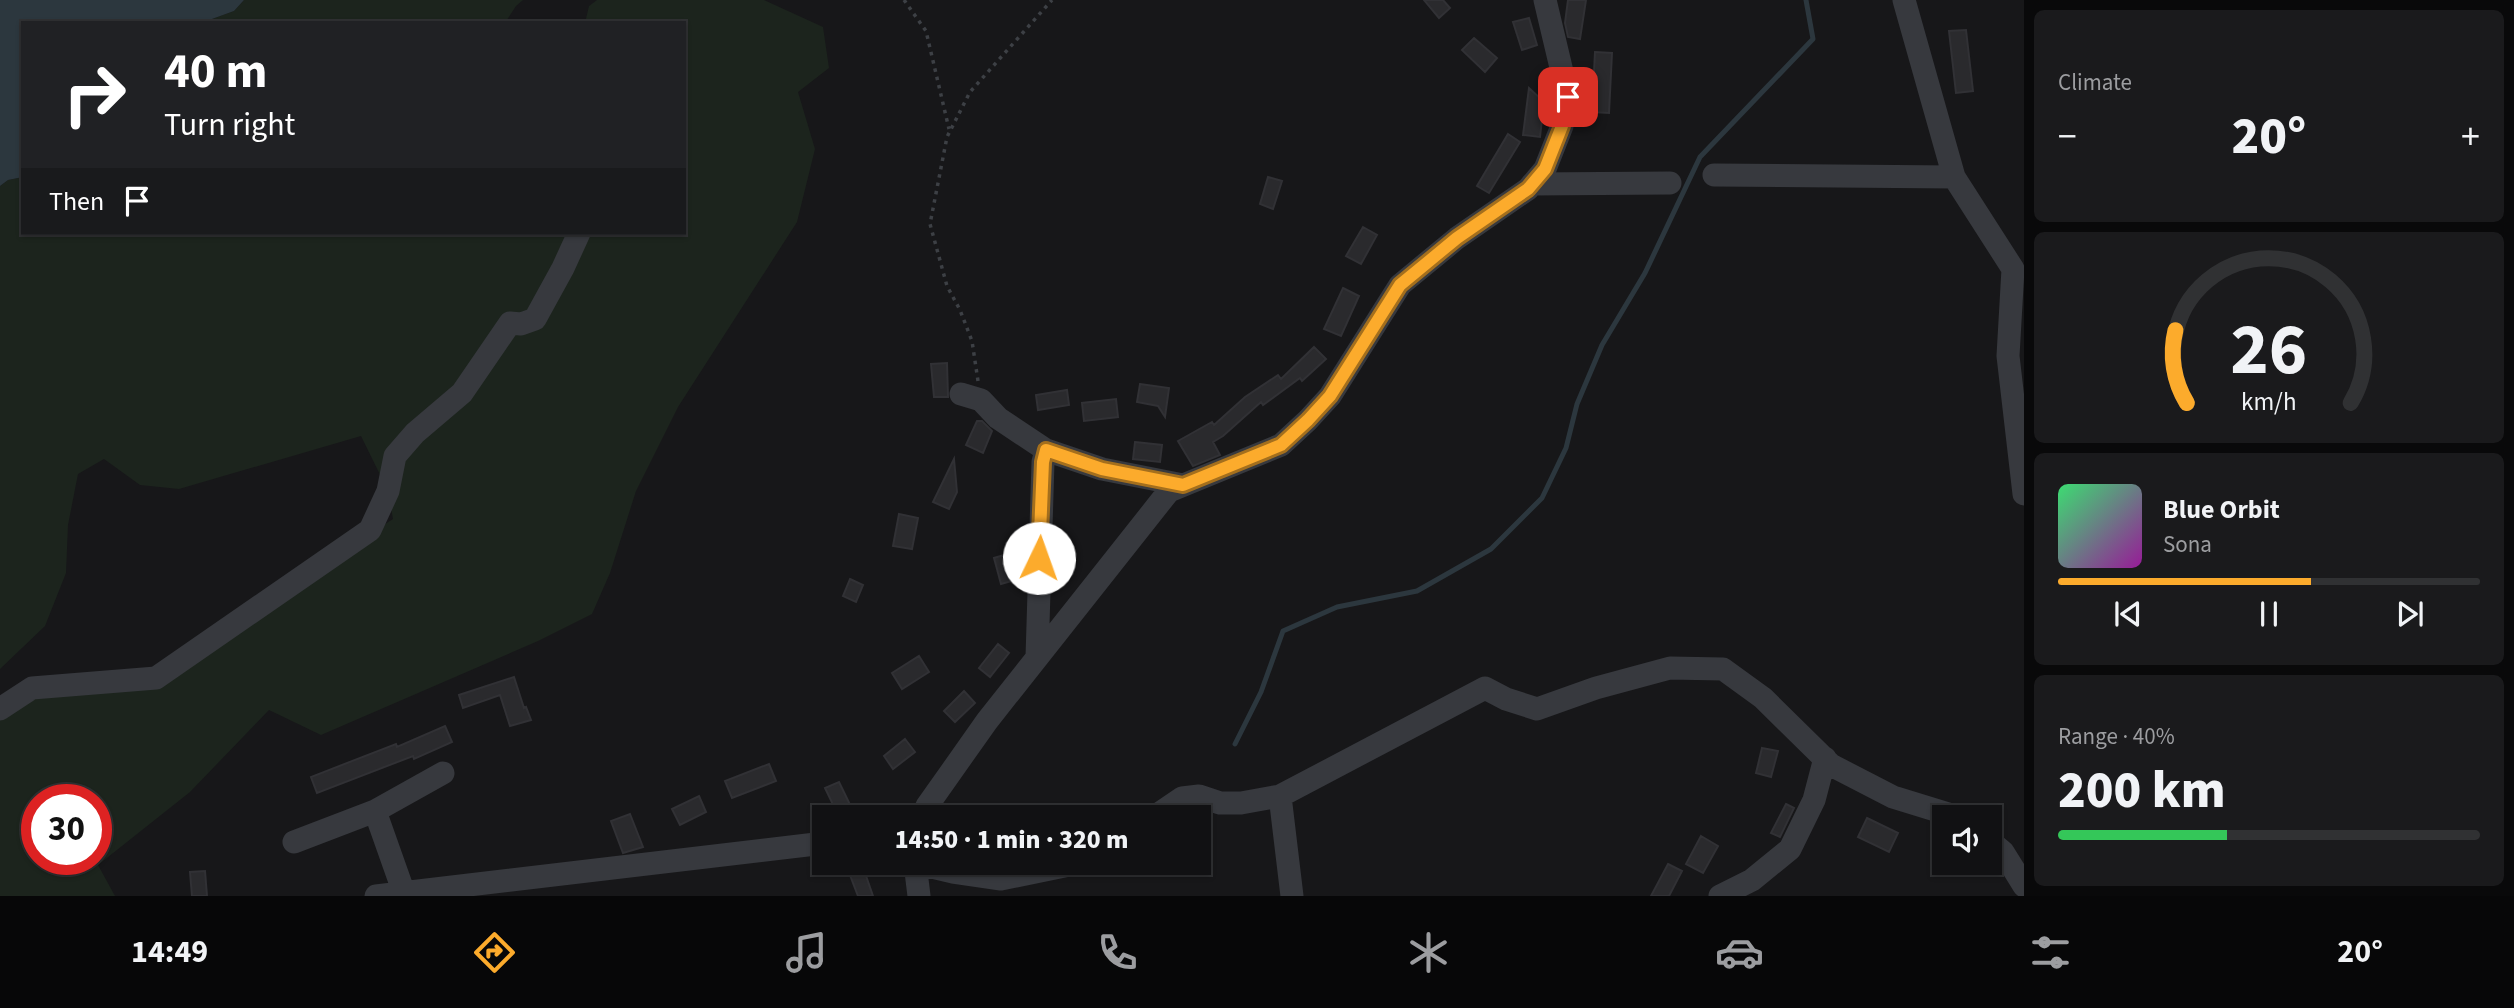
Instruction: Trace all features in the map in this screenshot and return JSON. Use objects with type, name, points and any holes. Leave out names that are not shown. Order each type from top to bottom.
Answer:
[{"type":"street","points":[[928,805],[987,721],[1169,491],[1281,445],[1330,396],[1400,285],[1457,238],[1498,212],[1532,184],[1545,169],[1562,126],[1568,97],[1545,0]]},
{"type":"street","points":[[1904,0],[1954,177],[2013,269],[2008,356],[2024,494]]},
{"type":"street","points":[[1714,175],[1954,177]]},
{"type":"street","points":[[1532,184],[1670,183]]},
{"type":"street","points":[[0,709],[32,688],[156,678],[370,530],[388,491],[395,456],[415,433],[462,393],[510,323],[521,324],[535,319],[578,235]]},
{"type":"street","points":[[971,397],[1046,450],[1102,469],[1183,485]]},
{"type":"street","points":[[1037,657],[1038,569],[1043,462],[1046,450]]},
{"type":"street","points":[[1171,805],[1182,797],[1199,796],[1220,803],[1241,803],[1280,796],[1485,688],[1506,699],[1538,709],[1596,688],[1670,668],[1723,669],[1763,698],[1831,765],[1893,797],[1932,809]]},
{"type":"street","points":[[1720,896],[1752,880],[1790,849],[1814,800],[1825,758]]},
{"type":"street","points":[[293,842],[375,811],[443,773]]},
{"type":"street","points":[[1280,796],[1292,896]]},
{"type":"street","points":[[375,811],[404,892]]},
{"type":"street","points":[[376,896],[812,844]]},
{"type":"street","points":[[2002,851],[2024,886]]},
{"type":"street","points":[[916,875],[919,896]]},
{"type":"street","points":[[974,875],[1001,879],[1020,875]]},
{"type":"path","points":[[904,0],[926,31],[950,131]]},
{"type":"path","points":[[971,397],[972,341],[947,286],[930,224],[947,137],[970,92],[1052,0]]},
{"type":"shaded area","points":[[0,0],[244,0],[234,11],[206,21],[21,21],[21,177],[8,180],[0,186]]},
{"type":"shaded area","points":[[244,0],[523,0],[506,21],[206,21],[234,11]]},
{"type":"shaded area","points":[[597,0],[764,0],[823,27],[829,68],[798,92],[815,149],[797,222],[678,407],[636,491],[610,573],[592,614],[538,641],[321,735],[269,710],[190,792],[112,854],[112,784],[21,784],[21,875],[103,875],[115,896],[0,896],[0,719],[28,700],[113,686],[158,687],[299,579],[393,519],[388,491],[361,436],[179,489],[140,485],[104,459],[78,474],[68,525],[66,573],[45,626],[0,669],[0,186],[8,180],[21,177],[21,235],[686,235],[686,21],[585,21],[589,6]]},
{"type":"building","points":[[1424,0],[1443,0],[1450,8],[1439,18]]},
{"type":"building","points":[[1568,0],[1586,0],[1580,39],[1568,37],[1565,23]]},
{"type":"building","points":[[1529,18],[1537,45],[1522,50],[1513,22]]},
{"type":"building","points":[[1966,30],[1973,91],[1956,93],[1949,31]]},
{"type":"building","points":[[1474,38],[1497,58],[1485,72],[1462,50]]},
{"type":"building","points":[[1595,52],[1612,53],[1609,113],[1592,112]]},
{"type":"building","points":[[1529,88],[1544,102],[1540,137],[1523,135]]},
{"type":"building","points":[[1508,134],[1520,142],[1489,193],[1477,186]]},
{"type":"building","points":[[1268,177],[1282,181],[1273,209],[1260,204]]},
{"type":"building","points":[[1363,227],[1377,235],[1361,264],[1346,256]]},
{"type":"building","points":[[1343,288],[1359,296],[1341,336],[1324,329]]},
{"type":"building","points":[[1314,347],[1326,359],[1302,381],[1300,378],[1263,405],[1261,402],[1213,442],[1220,455],[1193,466],[1178,441],[1212,422],[1214,425],[1245,397],[1278,375],[1281,379]]},
{"type":"building","points":[[947,363],[948,397],[934,397],[931,364]]},
{"type":"building","points":[[1140,384],[1169,388],[1165,417],[1158,406],[1137,402]]},
{"type":"building","points":[[1067,390],[1069,405],[1038,410],[1036,395]]},
{"type":"building","points":[[1116,399],[1118,417],[1084,421],[1082,403]]},
{"type":"building","points":[[977,421],[982,421],[992,431],[983,453],[966,445]]},
{"type":"building","points":[[1135,442],[1162,445],[1160,462],[1133,459]]},
{"type":"building","points":[[954,459],[957,492],[949,509],[933,502]]},
{"type":"building","points":[[899,514],[918,518],[912,549],[893,546]]},
{"type":"building","points":[[1014,552],[1022,578],[1001,584],[994,558]]},
{"type":"building","points":[[850,579],[863,585],[856,602],[843,596]]},
{"type":"building","points":[[998,644],[1009,653],[990,677],[979,668]]},
{"type":"building","points":[[919,656],[929,672],[902,689],[892,673]]},
{"type":"building","points":[[514,677],[531,720],[510,726],[500,695],[463,708],[459,695]]},
{"type":"building","points":[[964,691],[975,703],[955,722],[944,711]]},
{"type":"building","points":[[445,726],[452,742],[414,759],[413,756],[317,793],[311,777],[396,744],[397,747]]},
{"type":"building","points":[[905,739],[915,752],[893,769],[884,756]]},
{"type":"building","points":[[1762,748],[1778,751],[1771,777],[1756,773]]},
{"type":"building","points":[[769,764],[776,781],[732,798],[725,781]]},
{"type":"building","points":[[839,782],[850,805],[833,805],[825,788]]},
{"type":"building","points":[[699,796],[706,812],[680,825],[672,809]]},
{"type":"building","points":[[1786,804],[1794,808],[1780,837],[1771,833]]},
{"type":"building","points":[[630,814],[643,847],[623,853],[611,821]]},
{"type":"building","points":[[1867,818],[1898,833],[1889,852],[1858,837]]},
{"type":"building","points":[[1701,836],[1718,846],[1703,873],[1686,864]]},
{"type":"building","points":[[1668,864],[1682,871],[1669,896],[1651,896]]},
{"type":"building","points":[[205,871],[207,896],[192,896],[190,872]]},
{"type":"building","points":[[850,875],[866,875],[873,896],[858,896]]},
{"type":"waterway","points":[[1235,744],[1261,692],[1283,631],[1337,607],[1417,591],[1491,549],[1542,498],[1566,448],[1577,404],[1602,345],[1645,273],[1700,157],[1813,39],[1806,0]]},
{"type":"route","points":[[1039,558],[1043,462],[1046,450],[1102,469],[1183,485],[1281,445],[1330,396],[1400,285],[1426,261],[1528,189],[1545,169],[1562,126],[1568,97]]}]
